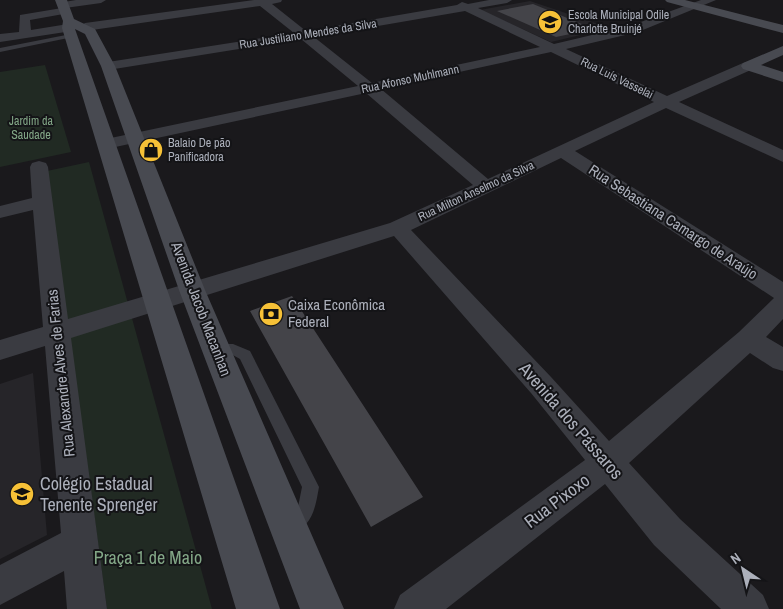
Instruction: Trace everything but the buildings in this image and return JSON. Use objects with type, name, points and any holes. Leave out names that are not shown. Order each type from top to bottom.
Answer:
[{"type":"main road","points":[[670,0],[783,29]]},
{"type":"main road","points":[[67,19],[85,27]]},
{"type":"main road","points":[[67,19],[258,609]]},
{"type":"main road","name":"Avenida Jacob Macanhan","points":[[85,27],[92,35],[108,66],[192,290],[322,609]]},
{"type":"main road","name":"Rua Milton Anselmo da Silva","points":[[748,66],[783,50]]},
{"type":"main road","points":[[748,66],[783,77]]},
{"type":"street","points":[[0,38],[25,34],[67,19],[101,0]]},
{"type":"street","name":"Rua Luís Vasselai","points":[[451,0],[783,157]]},
{"type":"street","name":"Rua Justiliano Mendes da Silva","points":[[108,66],[305,35],[507,0]]},
{"type":"street","name":"Rua Afonso Muhlmann","points":[[106,144],[554,48],[634,28],[711,0]]},
{"type":"street","points":[[85,27],[267,1],[486,186]]},
{"type":"street","points":[[25,34],[24,17],[67,19]]},
{"type":"street","name":"Rua Milton Anselmo da Silva","points":[[0,350],[398,228],[666,102],[748,66]]},
{"type":"street","name":"Rua Sebastiana Camargo de Araújo","points":[[562,152],[783,294]]},
{"type":"street","name":"Rua Alexandre Alves de Farias","points":[[39,166],[87,609]]},
{"type":"street","points":[[0,212],[43,202]]},
{"type":"street","name":"Avenida dos Pássaros","points":[[398,228],[541,386],[667,532],[748,609]]},
{"type":"street","name":"Rua Pixoxo","points":[[414,609],[608,462],[748,339],[783,304]]},
{"type":"street","points":[[748,339],[783,360]]},
{"type":"street","points":[[0,586],[79,543]]},
{"type":"lane","points":[[0,50],[67,19]]},
{"type":"shaded area","name":"Escola Municipal Odile Charlotte Bruinjé","points":[[530,1],[610,28],[551,42],[480,10]]},
{"type":"shaded area","name":"Colégio Estadual Tenente Sprenger","points":[[33,373],[47,535],[0,559],[0,384]]},
{"type":"green space","name":"Jardim da Saudade","points":[[45,65],[71,152],[0,167],[0,72]]},
{"type":"green space","name":"Praça 1 de Maio","points":[[89,162],[212,609],[107,609],[47,171]]},
{"type":"place","name":"Escola Municipal Odile Charlotte Bruinjé","points":[[550,22]]},
{"type":"place","name":"Balaio De pão Panificadora","points":[[151,150]]},
{"type":"place","name":"Caixa Econômica Federal","points":[[271,314]]},
{"type":"place","name":"Colégio Estadual Tenente Sprenger","points":[[22,494]]}]
